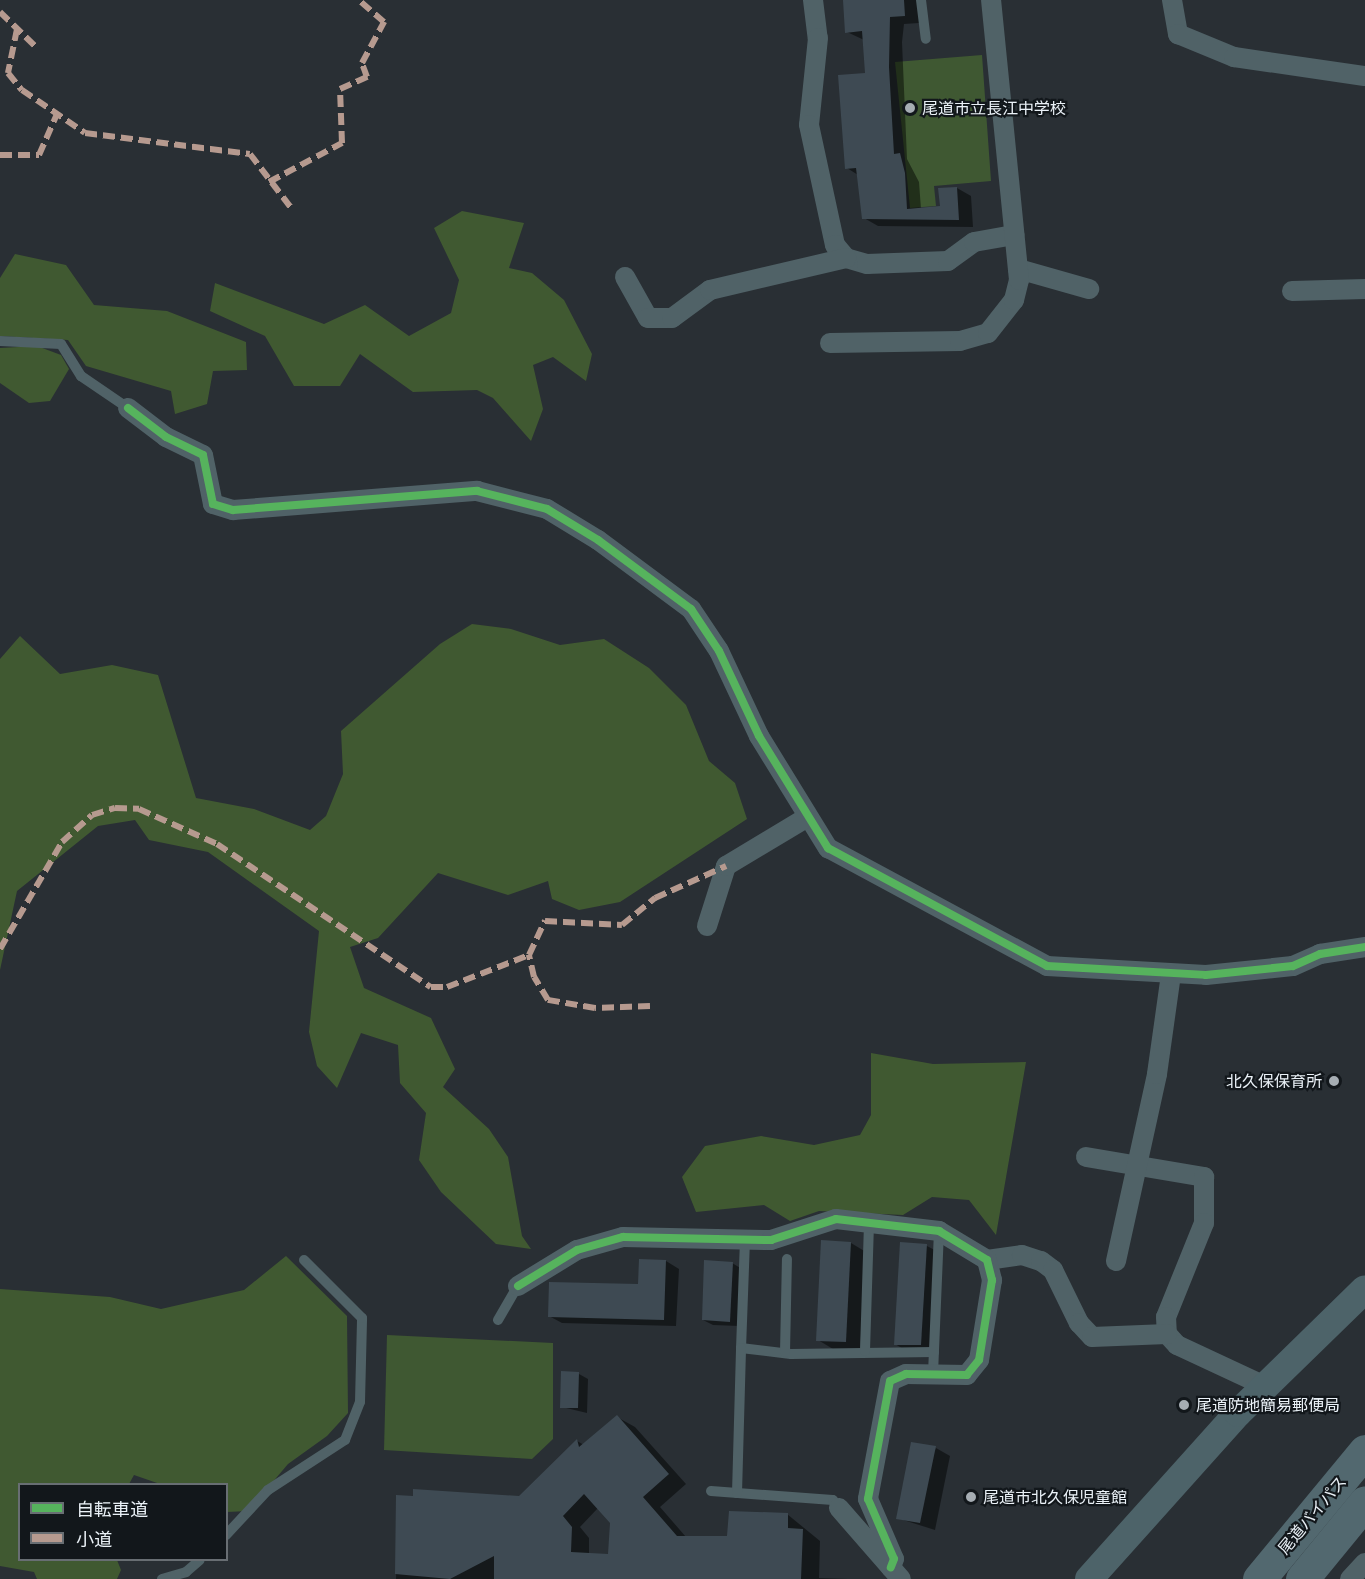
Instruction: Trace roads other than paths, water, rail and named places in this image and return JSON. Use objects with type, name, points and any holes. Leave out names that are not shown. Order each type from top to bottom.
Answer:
[{"type":"highway","name":"尾道バイパス","points":[[1259,1579],[1365,1451]]},
{"type":"highway","name":"尾道バイパス","points":[[1302,1579],[1365,1502]]},
{"type":"street","points":[[813,0],[818,38],[810,125],[835,245],[846,258]]},
{"type":"street","points":[[830,343],[960,341],[988,333],[1014,300],[1018,269],[991,0]]},
{"type":"street","points":[[1173,0],[1178,33],[1234,57],[1365,76]]},
{"type":"street","points":[[625,277],[648,318],[672,318],[710,290],[846,258],[867,264],[948,261],[974,242],[1014,235]]},
{"type":"street","points":[[1018,269],[1089,289]]},
{"type":"street","points":[[1292,291],[1365,289]]},
{"type":"street","points":[[128,408],[158,432],[203,455],[213,504],[233,510],[477,491],[547,509],[598,540],[691,609],[719,651],[806,818],[828,848],[1047,966],[1171,975],[1293,966],[1320,954],[1365,947]]},
{"type":"street","points":[[707,926],[726,867],[806,818]]},
{"type":"street","points":[[1116,1261],[1138,1166],[1171,975]]},
{"type":"street","points":[[1086,1157],[1204,1177],[1204,1223],[1166,1317],[1167,1335]]},
{"type":"street","points":[[518,1286],[577,1250],[623,1237],[771,1240],[836,1219],[939,1230],[987,1260],[1022,1255],[1041,1261],[1053,1270],[1079,1323],[1092,1337],[1167,1335],[1178,1345],[1265,1386]]},
{"type":"street","points":[[896,1573],[894,1559],[867,1499],[890,1381],[906,1374],[967,1375],[979,1360],[992,1280],[987,1260]]},
{"type":"street","points":[[1089,1579],[1265,1386],[1365,1289]]},
{"type":"street","points":[[840,1508],[896,1573]]},
{"type":"street","points":[[1350,1579],[1365,1563]]},
{"type":"lane","points":[[921,0],[926,39]]},
{"type":"lane","points":[[0,341],[60,344],[81,376],[128,408]]},
{"type":"lane","points":[[865,1352],[869,1222]]},
{"type":"lane","points":[[933,1374],[939,1230]]},
{"type":"lane","points":[[737,1493],[745,1240]]},
{"type":"lane","points":[[785,1352],[787,1259]]},
{"type":"lane","points":[[228,1533],[268,1490],[345,1440],[360,1402],[362,1318],[304,1260]]},
{"type":"lane","points":[[498,1320],[518,1286]]},
{"type":"lane","points":[[741,1348],[785,1352],[934,1352]]},
{"type":"lane","points":[[711,1491],[833,1500],[840,1508]]},
{"type":"lane","points":[[162,1579],[186,1572],[199,1561]]},
{"type":"place","name":"尾道市立長江中学校","points":[[910,108]]},
{"type":"place","name":"北久保保育所","points":[[1334,1081]]},
{"type":"place","name":"尾道防地簡易郵便局","points":[[1184,1405]]},
{"type":"place","name":"尾道市北久保児童館","points":[[971,1497]]}]
